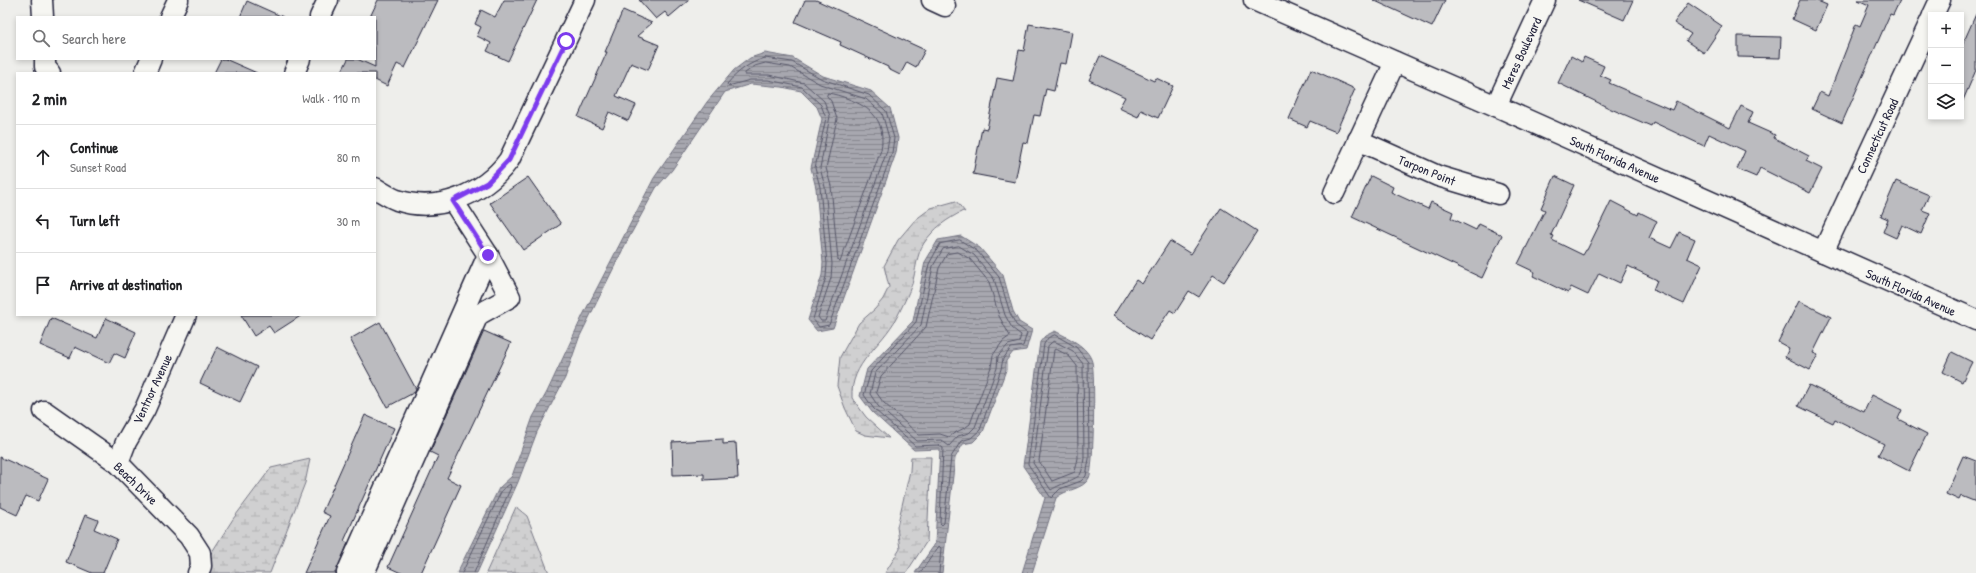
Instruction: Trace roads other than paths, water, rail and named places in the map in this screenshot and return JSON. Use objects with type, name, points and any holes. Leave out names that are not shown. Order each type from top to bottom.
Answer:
[{"type":"street","points":[[42,0],[43,16]]},
{"type":"street","points":[[170,16],[178,0]]},
{"type":"street","points":[[320,16],[328,0]]},
{"type":"street","points":[[376,189],[395,199],[418,205],[453,201],[487,183],[509,160],[585,0]]},
{"type":"street","name":"South Florida Avenue","points":[[1254,0],[1976,320]]},
{"type":"street","name":"Meres Boulevard","points":[[1496,106],[1545,0]]},
{"type":"street","points":[[1934,12],[1940,0]]},
{"type":"street","name":"Connecticut Road","points":[[1823,252],[1928,26]]},
{"type":"street","points":[[45,60],[45,67],[49,72]]},
{"type":"street","points":[[145,72],[151,60]]},
{"type":"street","points":[[294,72],[300,60]]},
{"type":"street","points":[[1334,193],[1395,62]]},
{"type":"street","name":"Tarpon Point","points":[[1358,140],[1438,176],[1498,194]]},
{"type":"street","points":[[364,573],[478,315],[510,297],[488,255],[453,201]]},
{"type":"street","points":[[347,573],[488,255]]},
{"type":"street","name":"Ventnor Avenue","points":[[118,463],[126,442],[145,409],[186,316]]},
{"type":"street","name":"Beach Drive","points":[[44,411],[118,463],[194,543],[200,553],[201,559],[198,573]]},
{"type":"water","points":[[765,53],[793,58],[823,76],[871,91],[890,108],[898,138],[896,153],[833,328],[817,331],[808,320],[822,275],[823,263],[816,188],[811,168],[822,119],[817,107],[801,91],[782,87],[751,84],[725,92],[672,170],[656,188],[626,243],[579,338],[565,378],[537,432],[518,482],[477,573],[457,573],[499,488],[512,476],[533,417],[547,392],[583,315],[654,178],[707,102],[734,70],[750,58]]},
{"type":"water","points":[[961,236],[980,248],[1003,275],[1013,311],[1019,322],[1032,330],[1026,350],[1013,352],[1006,361],[1006,370],[983,432],[973,442],[963,444],[955,458],[942,573],[915,573],[935,544],[940,449],[914,450],[872,412],[860,396],[867,369],[913,321],[925,262],[938,240]]},
{"type":"water","points":[[1055,331],[1082,347],[1090,356],[1092,362],[1094,383],[1094,421],[1091,471],[1089,478],[1083,485],[1056,498],[1032,573],[1022,573],[1045,498],[1023,466],[1040,342],[1045,336]]}]
